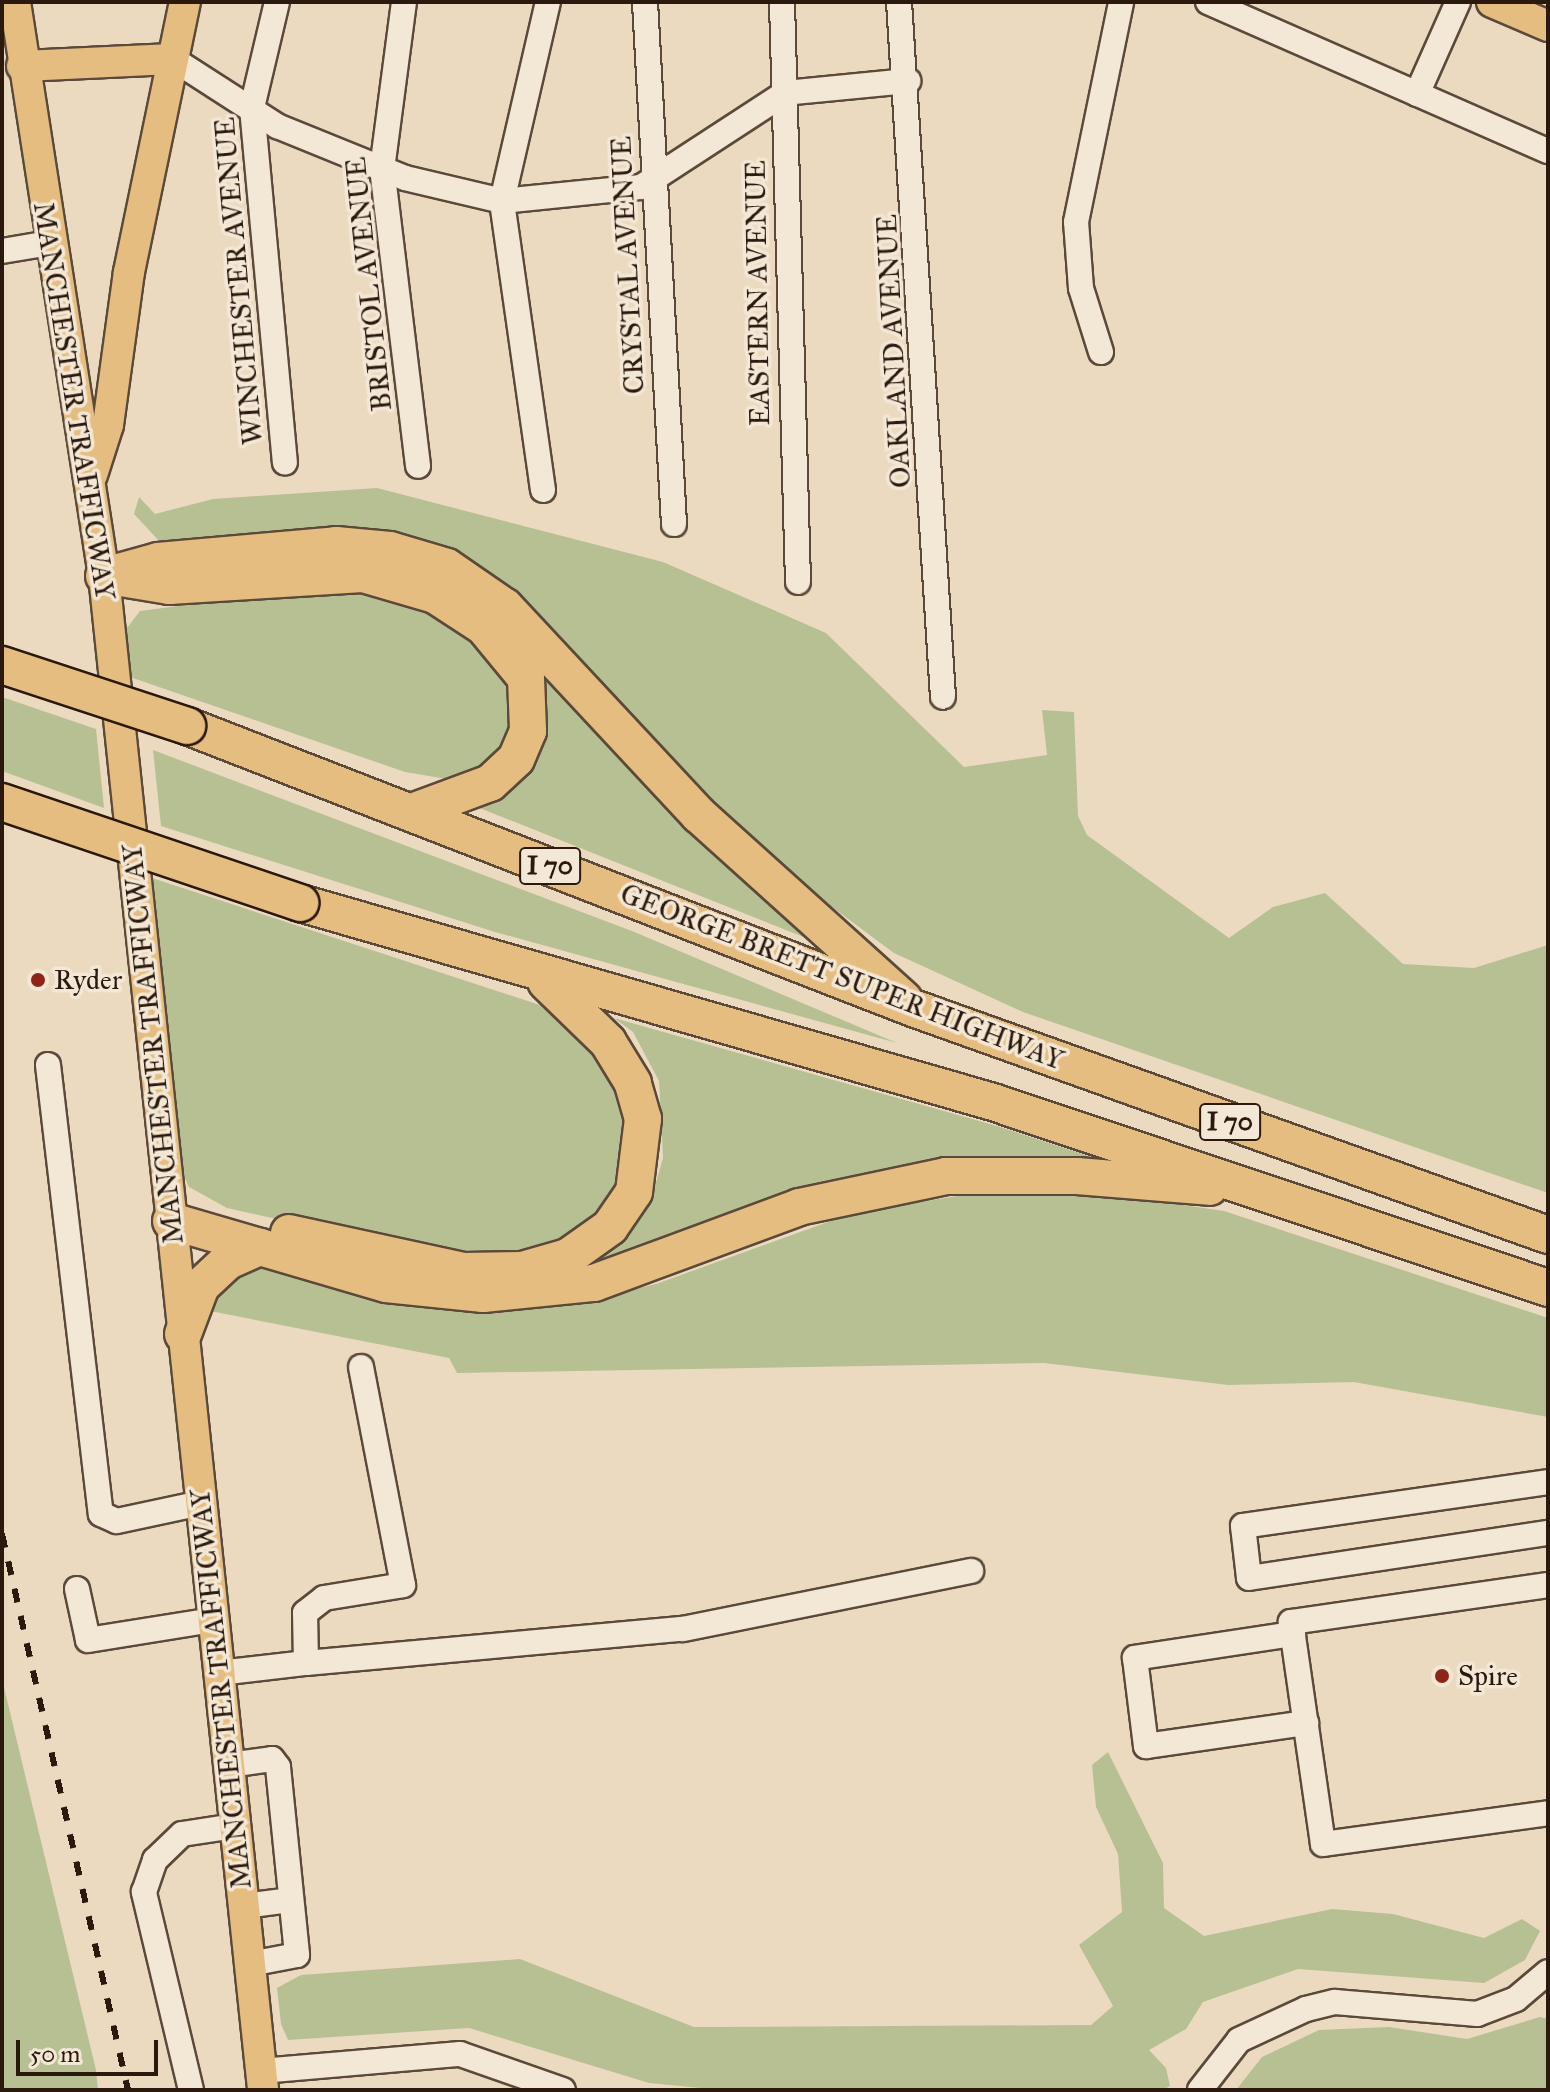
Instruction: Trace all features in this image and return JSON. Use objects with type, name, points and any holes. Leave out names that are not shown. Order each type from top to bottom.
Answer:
[{"type":"highway","points":[[104,576],[158,561],[336,545],[390,550],[447,567],[505,607],[699,815],[845,938],[913,1008]]},
{"type":"highway","points":[[104,576],[169,586],[363,574],[435,595],[484,627],[526,678],[528,731],[516,759],[490,783],[412,812]]},
{"type":"highway","name":"GEORGE BRETT SUPER HIGHWAY","points":[[2,665],[187,726],[913,1008],[1548,1235]]},
{"type":"highway","name":"I 70","points":[[2,802],[300,903],[539,976],[978,1097],[1548,1288]]},
{"type":"highway","points":[[171,1221],[242,1223],[464,1271],[522,1270],[568,1257],[610,1227],[634,1192],[643,1119],[633,1083],[608,1042],[539,976]]},
{"type":"highway","points":[[171,1221],[386,1284],[483,1294],[594,1283],[799,1207],[946,1176],[1077,1176],[1266,1191]]},
{"type":"highway","points":[[183,1334],[201,1286],[228,1261],[260,1247]]},
{"type":"main road","name":"MANCHESTER TRAFFICWAY","points":[[15,2],[22,66],[104,576],[262,2080]]},
{"type":"main road","points":[[90,481],[108,425],[185,2]]},
{"type":"main road","points":[[1492,2],[1548,26]]},
{"type":"main road","points":[[22,66],[173,59]]},
{"type":"street","points":[[2,5],[15,2]]},
{"type":"street","name":"WINCHESTER AVENUE","points":[[277,2],[252,108],[285,462]]},
{"type":"street","name":"BRISTOL AVENUE","points":[[404,2],[382,168],[418,466]]},
{"type":"street","points":[[543,490],[502,201],[548,2]]},
{"type":"street","name":"CRYSTAL AVENUE","points":[[645,2],[674,524]]},
{"type":"street","name":"EASTERN AVENUE","points":[[782,2],[784,253],[798,582]]},
{"type":"street","name":"OAKLAND AVENUE","points":[[899,2],[908,81],[943,697]]},
{"type":"street","points":[[1101,352],[1081,288],[1076,222],[1121,2]]},
{"type":"street","points":[[1208,2],[1548,151]]},
{"type":"street","points":[[1417,94],[1458,2]]},
{"type":"street","points":[[173,59],[252,108],[382,168],[454,194],[502,201],[653,183],[785,93],[908,81]]},
{"type":"street","points":[[2,251],[50,243]]},
{"type":"street","points":[[48,1065],[101,1514],[117,1521],[201,1503]]},
{"type":"street","points":[[306,1663],[305,1613],[324,1598],[403,1585],[361,1367]]},
{"type":"street","points":[[1548,1482],[1243,1526],[1249,1578],[1548,1533]]},
{"type":"street","points":[[219,1673],[683,1629],[971,1571]]},
{"type":"street","points":[[1543,1584],[1291,1622],[1323,1844],[1548,1813]]},
{"type":"street","points":[[77,1589],[88,1640],[213,1620]]},
{"type":"street","points":[[1293,1634],[1135,1658],[1146,1746],[1306,1723]]},
{"type":"street","points":[[229,1765],[272,1759],[278,1767],[297,1955],[250,1964]]},
{"type":"street","points":[[191,2090],[144,1892],[155,1860],[182,1834],[235,1826]]},
{"type":"street","points":[[244,1906],[290,1900]]},
{"type":"street","points":[[1200,2090],[1239,2040],[1306,2009],[1335,2002],[1477,2014],[1516,1999],[1548,1972]]},
{"type":"street","points":[[262,2080],[460,2054],[563,2090]]},
{"type":"green space","points":[[377,488],[663,562],[826,633],[964,767],[1047,755],[1042,710],[1074,712],[1078,816],[1087,835],[1229,938],[1273,907],[1325,893],[1403,964],[1474,968],[1548,945],[1548,1193],[1023,1012],[894,953],[750,846],[527,607],[161,543],[134,514],[139,497],[155,514],[213,499]]},
{"type":"green space","points":[[316,588],[416,603],[474,638],[511,680],[513,733],[492,764],[447,779],[405,772],[130,677],[127,628],[140,611]]},
{"type":"green space","points":[[538,668],[698,838],[816,942],[472,805],[491,795]]},
{"type":"green space","points":[[2,697],[96,729],[104,808],[2,771]]},
{"type":"green space","points":[[153,750],[632,931],[897,1043],[495,932],[161,826]]},
{"type":"green space","points":[[149,877],[549,1008],[619,1072],[633,1160],[604,1215],[554,1253],[448,1257],[227,1208],[189,1187],[179,1166]]},
{"type":"green space","points":[[614,1018],[997,1126],[1114,1164],[887,1170],[808,1188],[591,1267],[653,1193],[663,1158],[659,1081],[633,1032]]},
{"type":"green space","points":[[1088,1191],[1224,1211],[1548,1318],[1548,1417],[1354,1382],[1228,1385],[1044,1363],[457,1373],[449,1358],[200,1309],[244,1262],[459,1306],[559,1307],[656,1284],[850,1214],[963,1195]]},
{"type":"green space","points":[[2,1679],[96,2070],[98,2090],[2,2090]]},
{"type":"green space","points":[[1108,1752],[1163,1863],[1164,1908],[1204,1936],[1332,1909],[1393,1914],[1484,1938],[1522,1919],[1540,1931],[1525,1960],[1484,1983],[1298,1969],[1203,2002],[1186,2029],[1149,2050],[1166,2068],[1170,2086],[1163,2090],[721,2090],[649,2083],[469,2028],[288,2040],[281,2024],[277,1988],[301,1975],[520,1959],[694,2027],[1091,2025],[1113,2006],[1079,1945],[1122,1912],[1118,1854],[1096,1807],[1092,1765]]},
{"type":"green space","points":[[1540,2017],[1548,2019],[1548,2090],[1236,2090],[1262,2057],[1319,2030],[1389,2027],[1467,2039]]},
{"type":"railway","points":[[2,1534],[128,2090]]},
{"type":"place","name":"Ryder","points":[[38,980]]},
{"type":"place","name":"Spire","points":[[1442,1676]]}]
